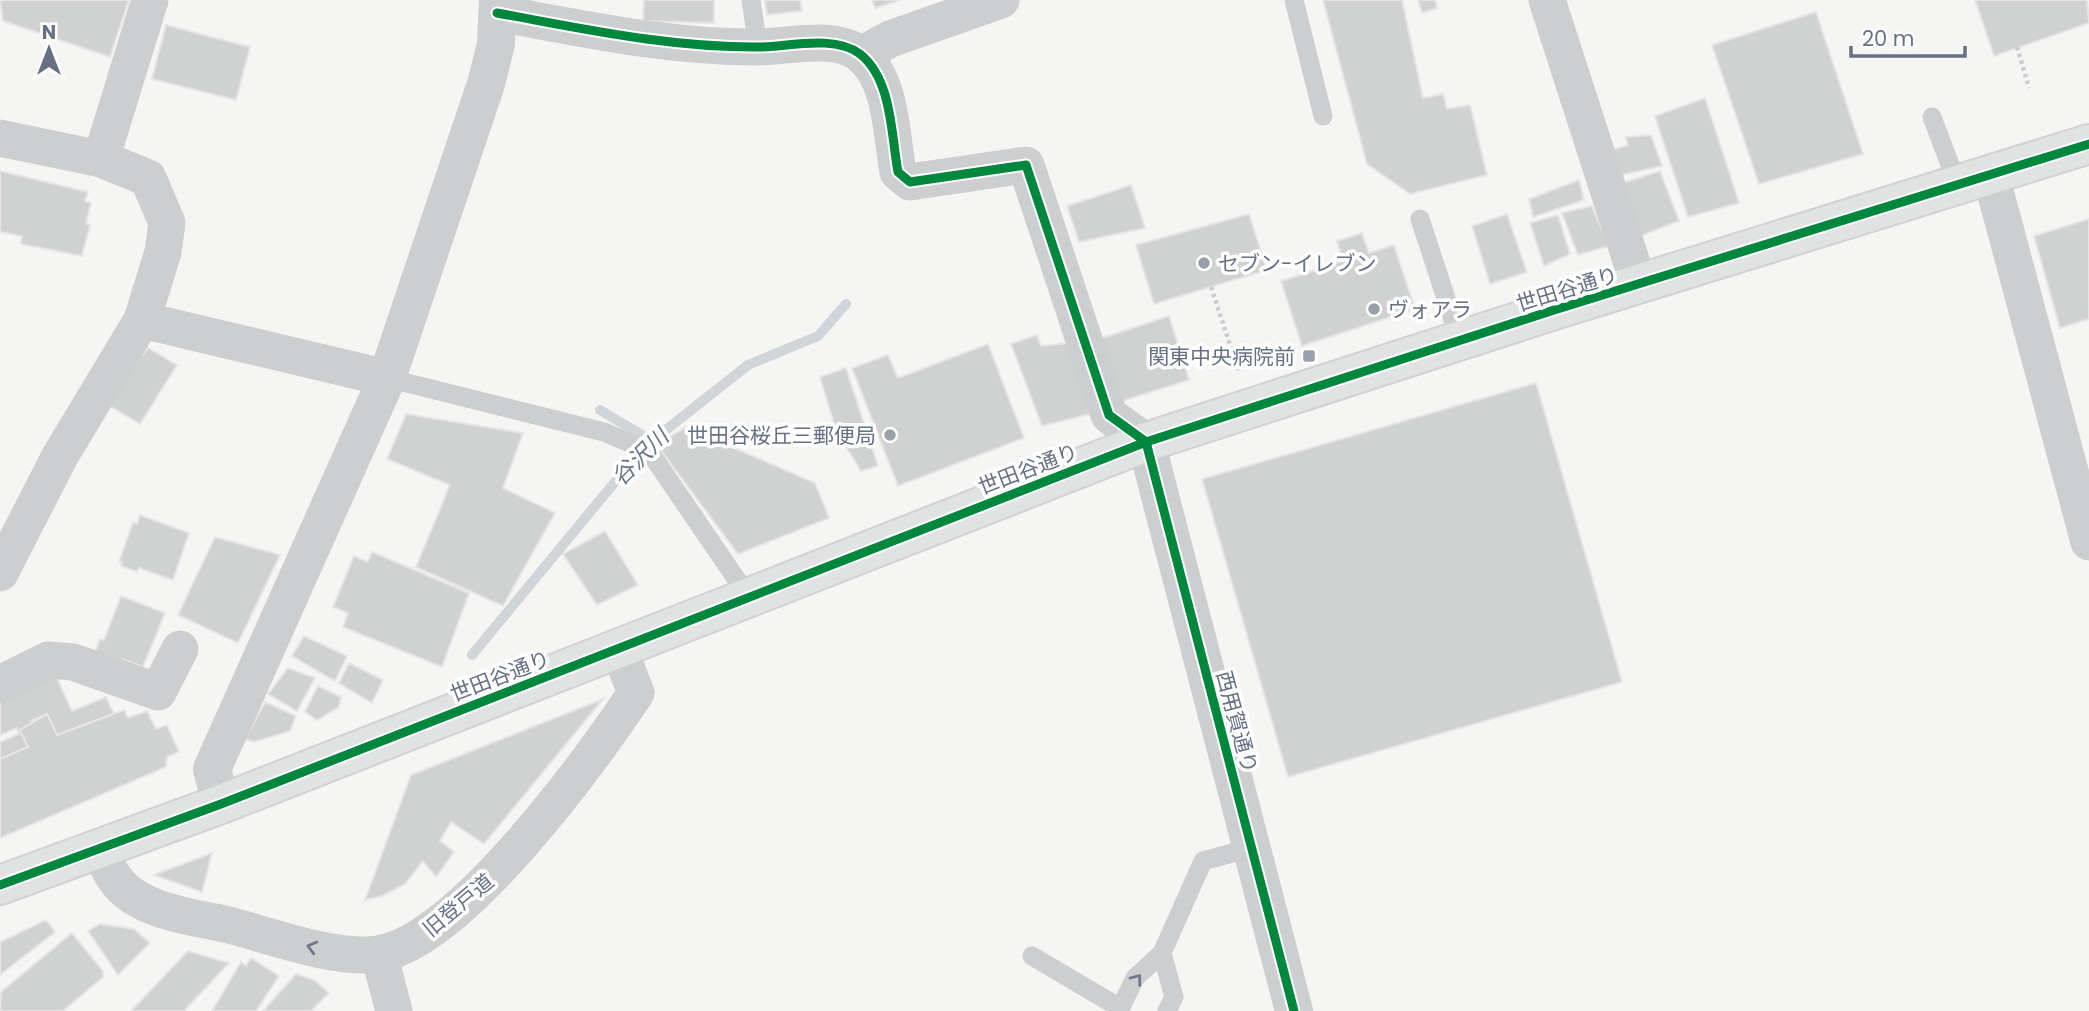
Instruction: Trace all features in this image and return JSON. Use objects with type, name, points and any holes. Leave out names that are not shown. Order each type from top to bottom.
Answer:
[{"type":"main road","name":"世田谷通り","points":[[0,885],[221,804],[1146,442],[2089,144]]},
{"type":"street","points":[[101,159],[150,0]]},
{"type":"street","points":[[861,55],[890,39],[1001,0]]},
{"type":"street","points":[[1546,0],[1639,285]]},
{"type":"street","points":[[221,804],[212,769],[387,378],[486,84],[496,44],[497,7],[642,41],[758,47],[844,44],[861,55],[880,76],[898,172],[910,182],[1026,165],[1109,415],[1146,442]]},
{"type":"street","points":[[0,138],[101,159],[148,178],[167,223],[163,251],[142,320],[60,456],[0,573]]},
{"type":"street","points":[[1975,181],[2089,542]]},
{"type":"street","points":[[142,320],[387,378]]},
{"type":"street","name":"西用賀通り","points":[[1146,442],[1294,1011]]},
{"type":"street","points":[[0,684],[48,660],[73,662],[158,692],[180,649]]},
{"type":"street","name":"旧登戸道","points":[[98,848],[117,882],[146,904],[326,951],[379,954],[423,936],[499,870],[592,758],[636,693],[619,649]]},
{"type":"street","points":[[379,954],[394,1011]]},
{"type":"lane","points":[[751,0],[758,47]]},
{"type":"lane","points":[[1294,0],[1323,116]]},
{"type":"lane","points":[[1933,117],[1975,181]]},
{"type":"lane","points":[[1420,219],[1460,341]]},
{"type":"lane","points":[[387,378],[604,432],[649,451],[748,596]]},
{"type":"lane","points":[[1032,956],[1120,1010],[1135,978],[1162,953],[1203,861],[1251,848]]},
{"type":"lane","points":[[1162,953],[1174,997],[1167,1011]]},
{"type":"path","points":[[2017,47],[2029,88]]},
{"type":"path","points":[[1212,287],[1240,372]]},
{"type":"building","points":[[0,0],[129,0],[110,57],[3,21]]},
{"type":"building","points":[[644,0],[714,0],[714,23],[643,21]]},
{"type":"building","points":[[765,0],[800,0],[802,11],[767,15]]},
{"type":"building","points":[[872,0],[901,0],[875,8]]},
{"type":"building","points":[[1323,0],[1402,0],[1423,98],[1443,94],[1447,109],[1470,105],[1487,175],[1410,194],[1367,164]]},
{"type":"building","points":[[1418,0],[1435,0],[1437,8],[1422,13]]},
{"type":"building","points":[[1975,0],[2087,0],[2089,23],[1994,56]]},
{"type":"building","points":[[1816,12],[1863,154],[1759,184],[1712,45]]},
{"type":"building","points":[[166,25],[250,47],[236,100],[152,79]]},
{"type":"building","points":[[1705,98],[1739,203],[1688,217],[1655,116]]},
{"type":"building","points":[[1651,135],[1662,166],[1622,175],[1612,150],[1628,145],[1626,137]]},
{"type":"building","points":[[0,171],[88,192],[85,201],[91,203],[86,224],[90,225],[82,256],[21,244],[22,236],[0,232]]},
{"type":"building","points":[[1660,171],[1679,221],[1638,237],[1616,185]]},
{"type":"building","points":[[1579,180],[1584,200],[1533,217],[1529,199]]},
{"type":"building","points":[[1131,185],[1145,228],[1079,242],[1067,206]]},
{"type":"building","points":[[1592,206],[1609,246],[1578,255],[1562,213]]},
{"type":"building","points":[[1249,214],[1267,270],[1154,304],[1136,245]]},
{"type":"building","points":[[1507,214],[1527,272],[1490,284],[1472,226]]},
{"type":"building","points":[[1558,215],[1570,254],[1544,266],[1530,223]]},
{"type":"building","points":[[2089,219],[2089,319],[2060,328],[2034,236]]},
{"type":"building","points":[[1362,233],[1369,253],[1394,245],[1415,309],[1302,346],[1281,281],[1343,261],[1337,241]]},
{"type":"building","points":[[1169,316],[1189,380],[1119,402],[1099,339]]},
{"type":"building","points":[[1037,335],[1041,346],[1068,343],[1094,413],[1042,426],[1011,344]]},
{"type":"building","points":[[988,344],[1024,438],[898,486],[852,368],[888,355],[898,378]]},
{"type":"building","points":[[148,348],[177,365],[140,424],[103,402],[136,351],[143,355]]},
{"type":"building","points":[[846,368],[878,466],[861,471],[836,430],[820,377]]},
{"type":"building","points":[[1536,383],[1622,682],[1288,777],[1202,479]]},
{"type":"building","points":[[406,414],[523,433],[503,488],[555,513],[503,606],[416,567],[450,485],[387,459]]},
{"type":"building","points":[[686,427],[815,483],[829,518],[738,554],[657,445]]},
{"type":"building","points":[[140,515],[189,533],[173,580],[139,568],[137,572],[121,566],[122,562],[119,562],[133,522],[137,524]]},
{"type":"building","points":[[605,531],[638,585],[597,605],[563,554]]},
{"type":"building","points":[[215,537],[280,555],[238,643],[178,615]]},
{"type":"building","points":[[372,552],[469,593],[442,667],[343,627],[348,613],[333,607],[354,556],[368,562]]},
{"type":"building","points":[[121,596],[165,613],[143,667],[122,659],[121,663],[95,652],[100,639],[104,640]]},
{"type":"building","points":[[304,636],[347,656],[335,681],[292,656]]},
{"type":"building","points":[[349,663],[383,680],[372,703],[339,683]]},
{"type":"building","points":[[288,668],[315,678],[297,711],[268,694]]},
{"type":"building","points":[[56,676],[72,711],[106,697],[114,714],[57,735],[47,714],[31,721],[34,725],[20,730],[28,747],[0,759],[0,742],[19,734],[17,728],[0,735],[0,699]]},
{"type":"building","points":[[318,686],[341,697],[339,707],[317,720],[305,712]]},
{"type":"building","points":[[603,699],[484,844],[451,822],[440,841],[454,852],[436,877],[423,861],[405,884],[382,896],[365,900],[411,775]]},
{"type":"building","points":[[265,702],[296,716],[290,731],[254,742],[245,739]]},
{"type":"building","points":[[124,710],[128,718],[147,711],[156,729],[167,725],[179,752],[167,757],[166,767],[0,838],[0,759],[28,747],[20,730],[47,714],[57,735]]},
{"type":"building","points":[[212,853],[202,892],[154,875]]},
{"type":"building","points":[[46,920],[55,932],[0,975],[0,942]]},
{"type":"building","points":[[100,924],[134,929],[150,943],[118,975],[88,931]]},
{"type":"building","points":[[72,933],[103,971],[103,977],[63,1011],[0,1011],[1,992]]},
{"type":"building","points":[[188,951],[229,963],[184,1011],[131,1011]]},
{"type":"building","points":[[251,958],[279,976],[256,1011],[212,1011],[241,962],[246,966]]},
{"type":"building","points":[[296,974],[314,980],[329,993],[311,1011],[263,1011]]},
{"type":"waterway","name":"谷沢川","points":[[472,655],[643,448],[748,365],[818,336],[846,304]]},
{"type":"waterway","points":[[600,410],[652,441]]},
{"type":"cycle path","points":[[497,13],[661,41],[761,47],[826,43],[850,48],[871,65],[878,78],[888,108],[898,172],[910,182],[1026,165],[1109,415],[1146,442],[1294,1011]]},
{"type":"cycle path","points":[[0,885],[221,804],[1146,442],[1551,311],[2089,144]]},
{"type":"place","name":"セブン-イレブン","points":[[1204,263]]},
{"type":"place","name":"ヴォアラ","points":[[1374,309]]},
{"type":"place","name":"関東中央病院前","points":[[1309,356]]},
{"type":"place","name":"世田谷桜丘三郵便局","points":[[890,435]]}]
